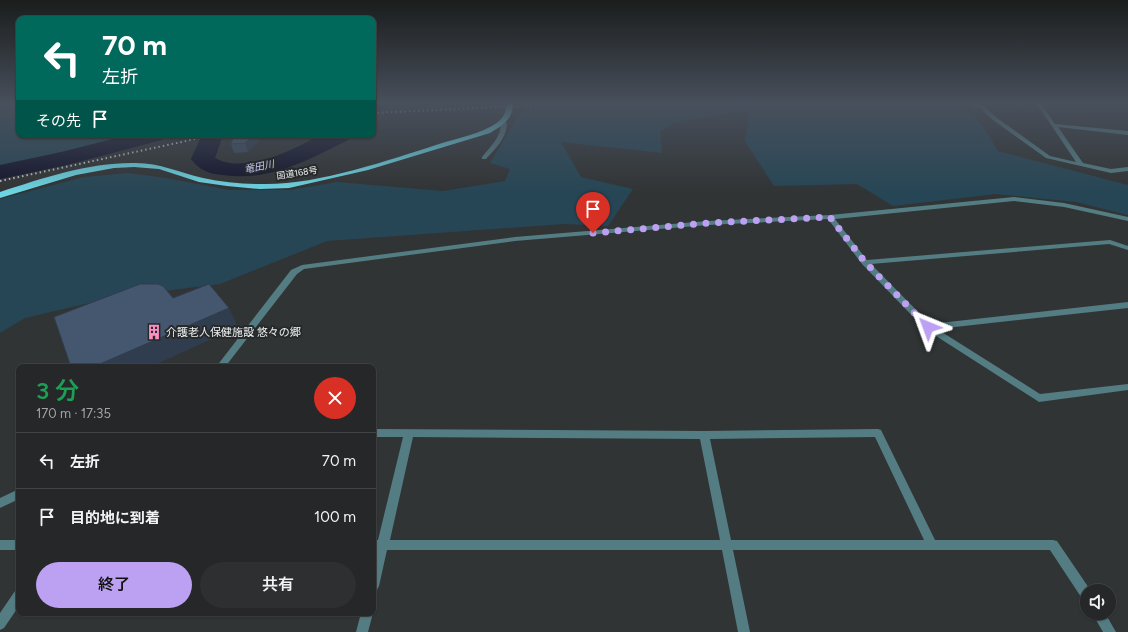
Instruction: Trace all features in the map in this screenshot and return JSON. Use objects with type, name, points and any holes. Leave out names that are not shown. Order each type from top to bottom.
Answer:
[{"type":"highway","name":"国道168号","points":[[0,195],[79,172],[108,166],[134,164],[171,169],[202,180],[229,184],[268,187],[295,185],[359,170],[479,133]]},
{"type":"street","points":[[484,158],[501,133]]},
{"type":"street","points":[[1015,133],[1048,157],[1111,171],[1128,169]]},
{"type":"street","points":[[1060,133],[1081,164]]},
{"type":"street","points":[[222,364],[294,272],[302,267],[515,240],[708,223],[830,217],[1014,199],[1064,205],[1128,220]]},
{"type":"street","points":[[830,217],[865,262],[928,327],[1039,398],[1128,387]]},
{"type":"street","points":[[865,262],[1110,242],[1128,248]]},
{"type":"street","points":[[928,327],[1128,304]]},
{"type":"street","points":[[376,433],[878,433],[932,545]]},
{"type":"street","points":[[376,561],[378,545],[409,433]]},
{"type":"street","points":[[704,434],[744,632]]},
{"type":"street","points":[[0,503],[16,495]]},
{"type":"street","points":[[0,545],[16,545]]},
{"type":"street","points":[[378,545],[1053,545],[1080,586]]},
{"type":"street","points":[[0,624],[16,600]]},
{"type":"street","points":[[362,632],[366,616]]},
{"type":"street","points":[[1102,620],[1110,632]]},
{"type":"shaded area","points":[[0,133],[16,133],[16,138],[168,138],[0,170]]},
{"type":"shaded area","points":[[508,133],[660,133],[662,153],[561,142],[581,177],[633,189],[608,226],[564,224],[327,241],[220,284],[115,297],[25,318],[0,333],[0,199],[84,177],[128,173],[166,178],[229,190],[290,190],[337,182],[443,191],[505,181],[510,169],[490,163]]},
{"type":"shaded area","points":[[746,133],[988,133],[998,151],[1128,185],[1128,215],[1076,202],[996,194],[893,206],[857,184],[774,186],[745,141]]},
{"type":"building","points":[[233,138],[250,138],[245,143],[231,144]]},
{"type":"building","points":[[140,284],[158,284],[163,286],[173,298],[209,284],[229,308],[100,364],[70,364],[54,317]]},
{"type":"waterway","name":"竜田川","points":[[0,172],[63,159],[143,138]]},
{"type":"waterway","name":"竜田川","points":[[211,138],[209,147],[203,159],[207,163],[219,168],[238,170],[253,169],[283,162],[334,138]]},
{"type":"railway","points":[[0,181],[200,138]]},
{"type":"place","name":"介護老人保健施設 悠々の郷","points":[[154,332]]},
{"type":"route","points":[[593,233],[708,223],[830,217],[865,262],[928,327]]}]
